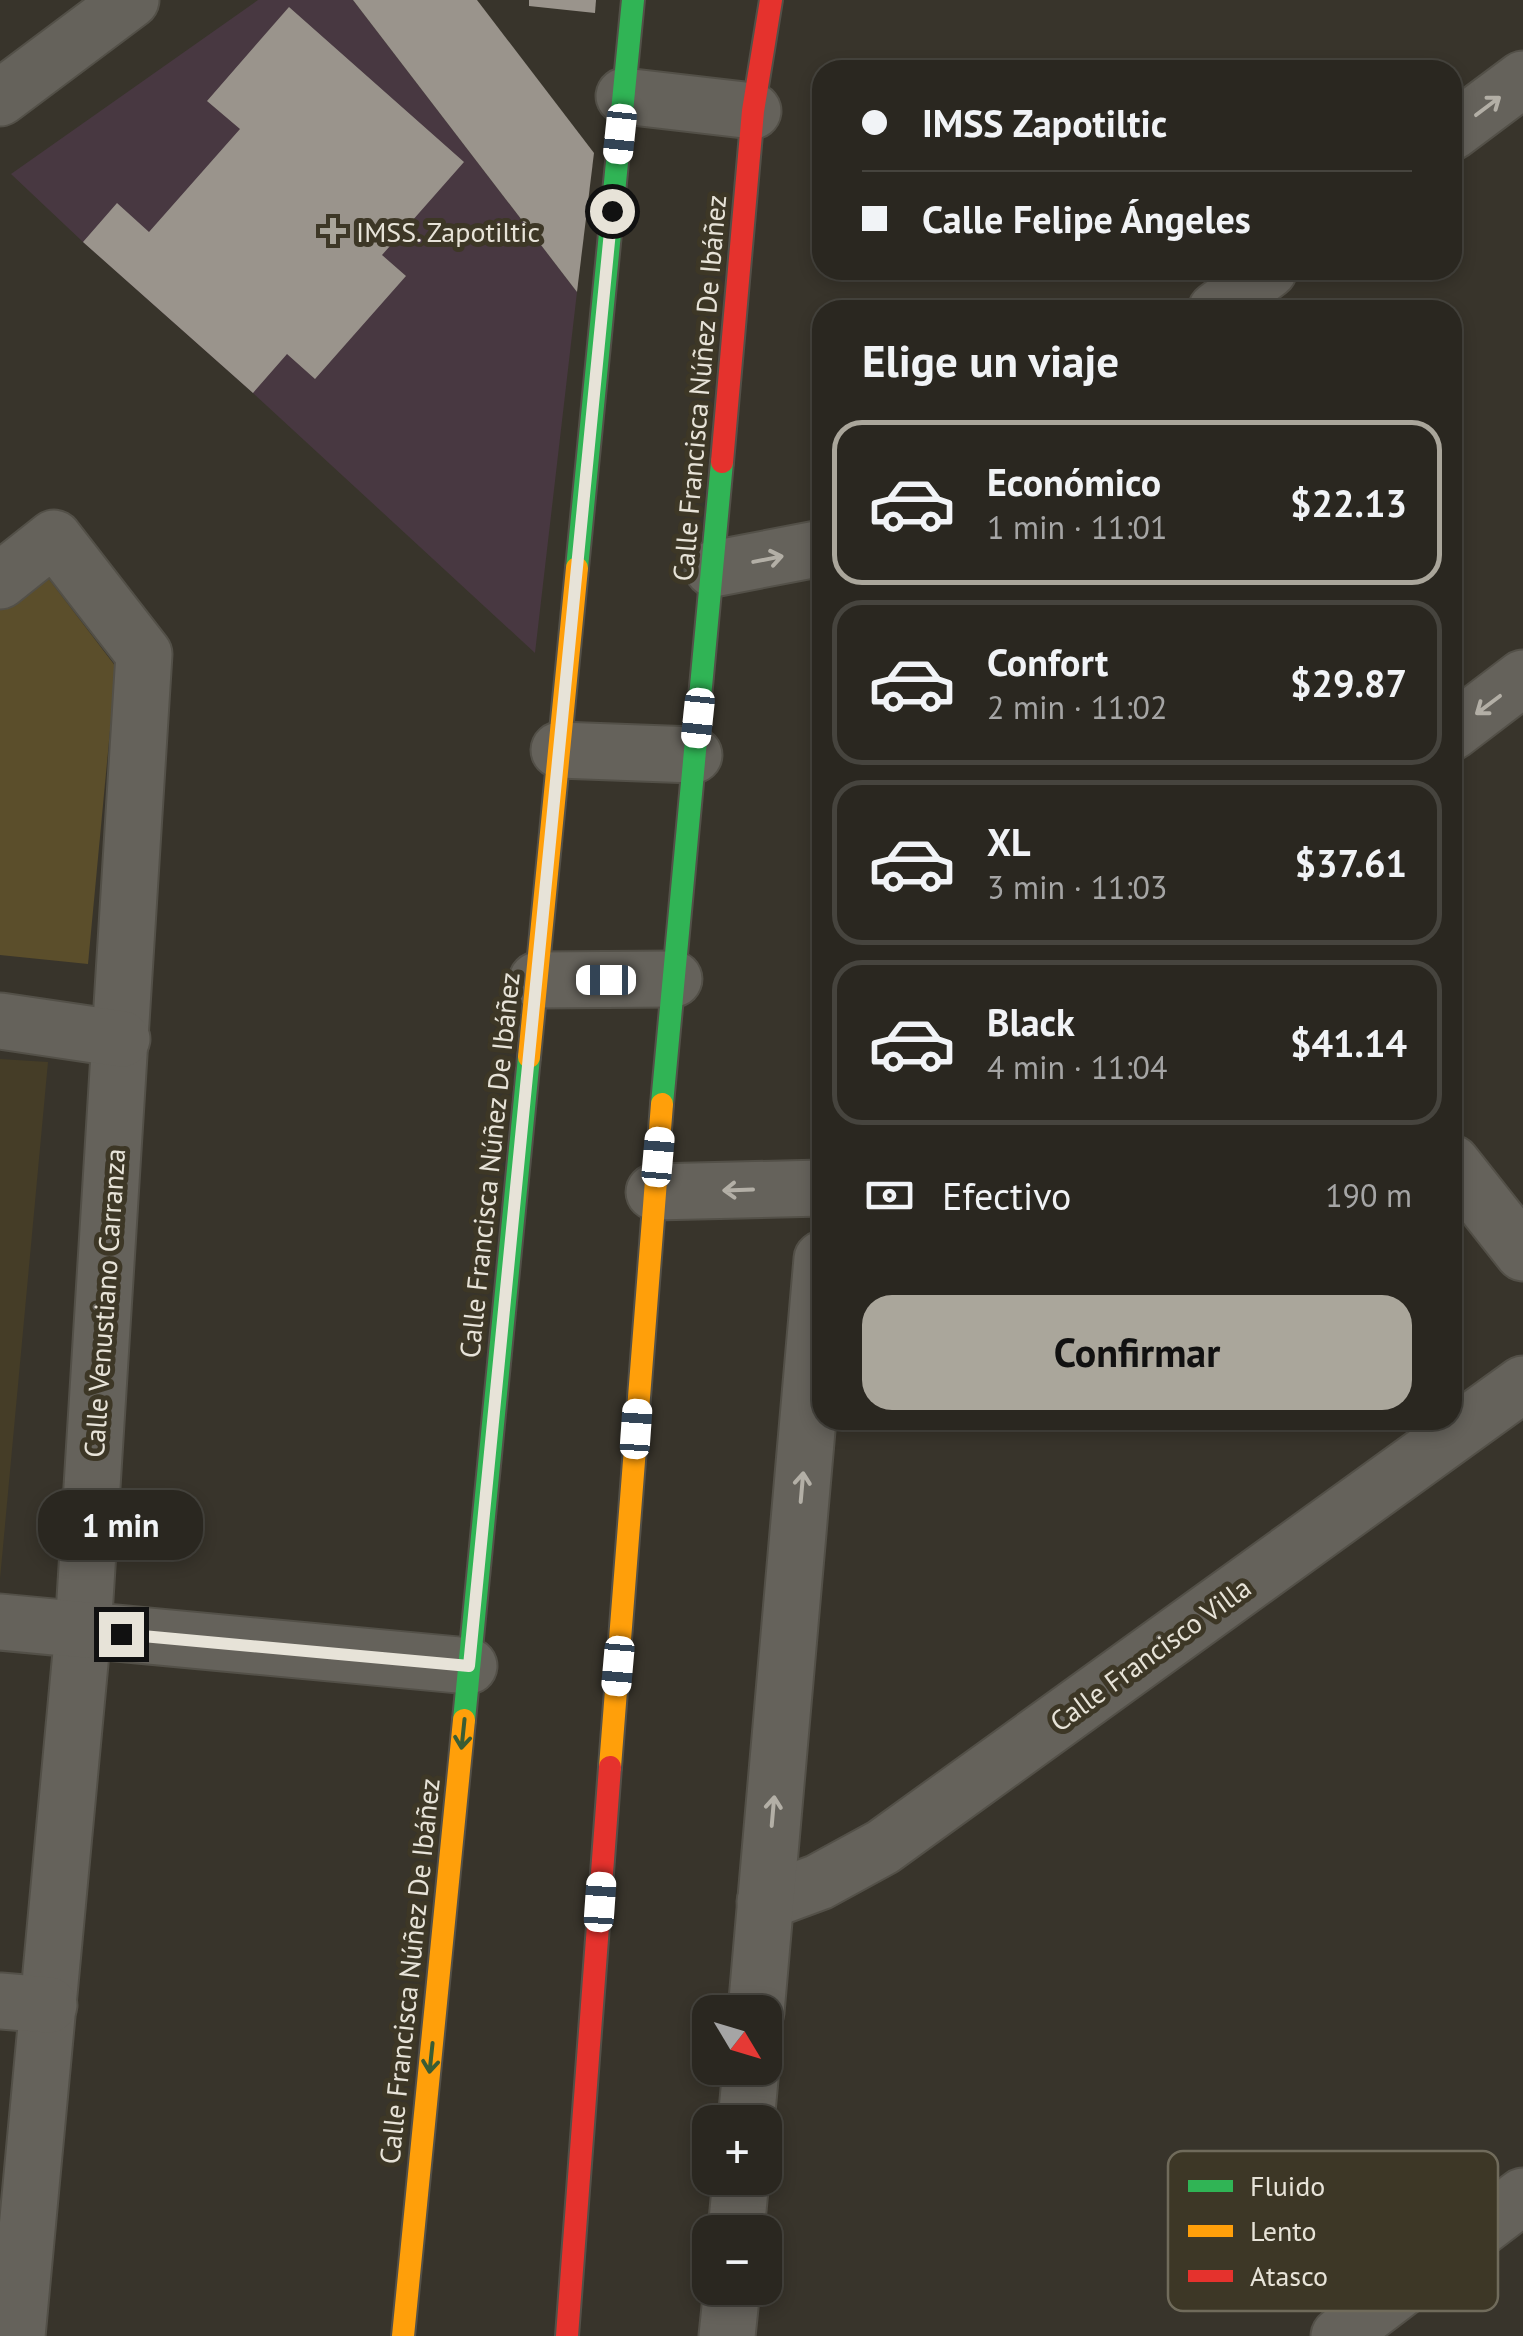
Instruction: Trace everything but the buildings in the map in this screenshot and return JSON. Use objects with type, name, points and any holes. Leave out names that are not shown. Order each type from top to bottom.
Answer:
[{"type":"street","points":[[0,98],[131,0]]},
{"type":"street","name":"Calle Francisca Núñez De Ibáñez","points":[[403,2336],[633,0]]},
{"type":"street","name":"Calle Francisca Núñez De Ibáñez","points":[[567,2336],[654,1192],[714,570],[753,111],[771,0]]},
{"type":"street","points":[[1462,125],[1523,80]]},
{"type":"street","points":[[624,96],[753,111]]},
{"type":"street","points":[[1229,300],[1256,280]]},
{"type":"street","name":"Calle Venustiano Carranza","points":[[0,580],[54,538],[144,654],[83,1631],[24,2003],[17,2336]]},
{"type":"street","points":[[714,570],[812,550]]},
{"type":"street","points":[[1462,724],[1523,678]]},
{"type":"street","points":[[559,750],[694,755]]},
{"type":"street","points":[[537,980],[674,980]]},
{"type":"street","points":[[0,1021],[122,1039]]},
{"type":"street","points":[[1462,1176],[1523,1253]]},
{"type":"street","points":[[654,1192],[812,1188]]},
{"type":"street","points":[[757,1995],[812,1372]]},
{"type":"street","name":"Calle Francisco Villa","points":[[1462,1428],[1523,1384]]},
{"type":"street","name":"Calle Francisco Villa","points":[[765,1902],[819,1882],[883,1847],[1459,1430]]},
{"type":"street","points":[[0,1622],[469,1666]]},
{"type":"street","points":[[1498,2215],[1523,2196]]},
{"type":"street","points":[[727,2336],[730,2305]]},
{"type":"street","points":[[1339,2336],[1372,2311]]},
{"type":"shaded area","points":[[258,0],[353,0],[577,292],[535,653],[11,174]]},
{"type":"shaded area","points":[[42,570],[116,667],[88,964],[0,955],[0,603]]},
{"type":"shaded area","points":[[0,1059],[48,1062],[0,1579]]},
{"type":"traffic: fast","points":[[577,568],[633,0]]},
{"type":"traffic: fast","points":[[662,1104],[722,462]]},
{"type":"traffic: fast","points":[[464,1720],[529,1057]]},
{"type":"traffic: slow","points":[[529,1057],[577,568]]},
{"type":"traffic: slow","points":[[610,1767],[662,1104]]},
{"type":"traffic: slow","points":[[403,2336],[464,1720]]},
{"type":"traffic: jam","points":[[722,462],[753,111],[771,0]]},
{"type":"traffic: jam","points":[[567,2336],[610,1767]]},
{"type":"place","name":"IMSS. Zapotiltic","points":[[333,231]]},
{"type":"route","points":[[121,1634],[469,1666],[612,211]]}]
